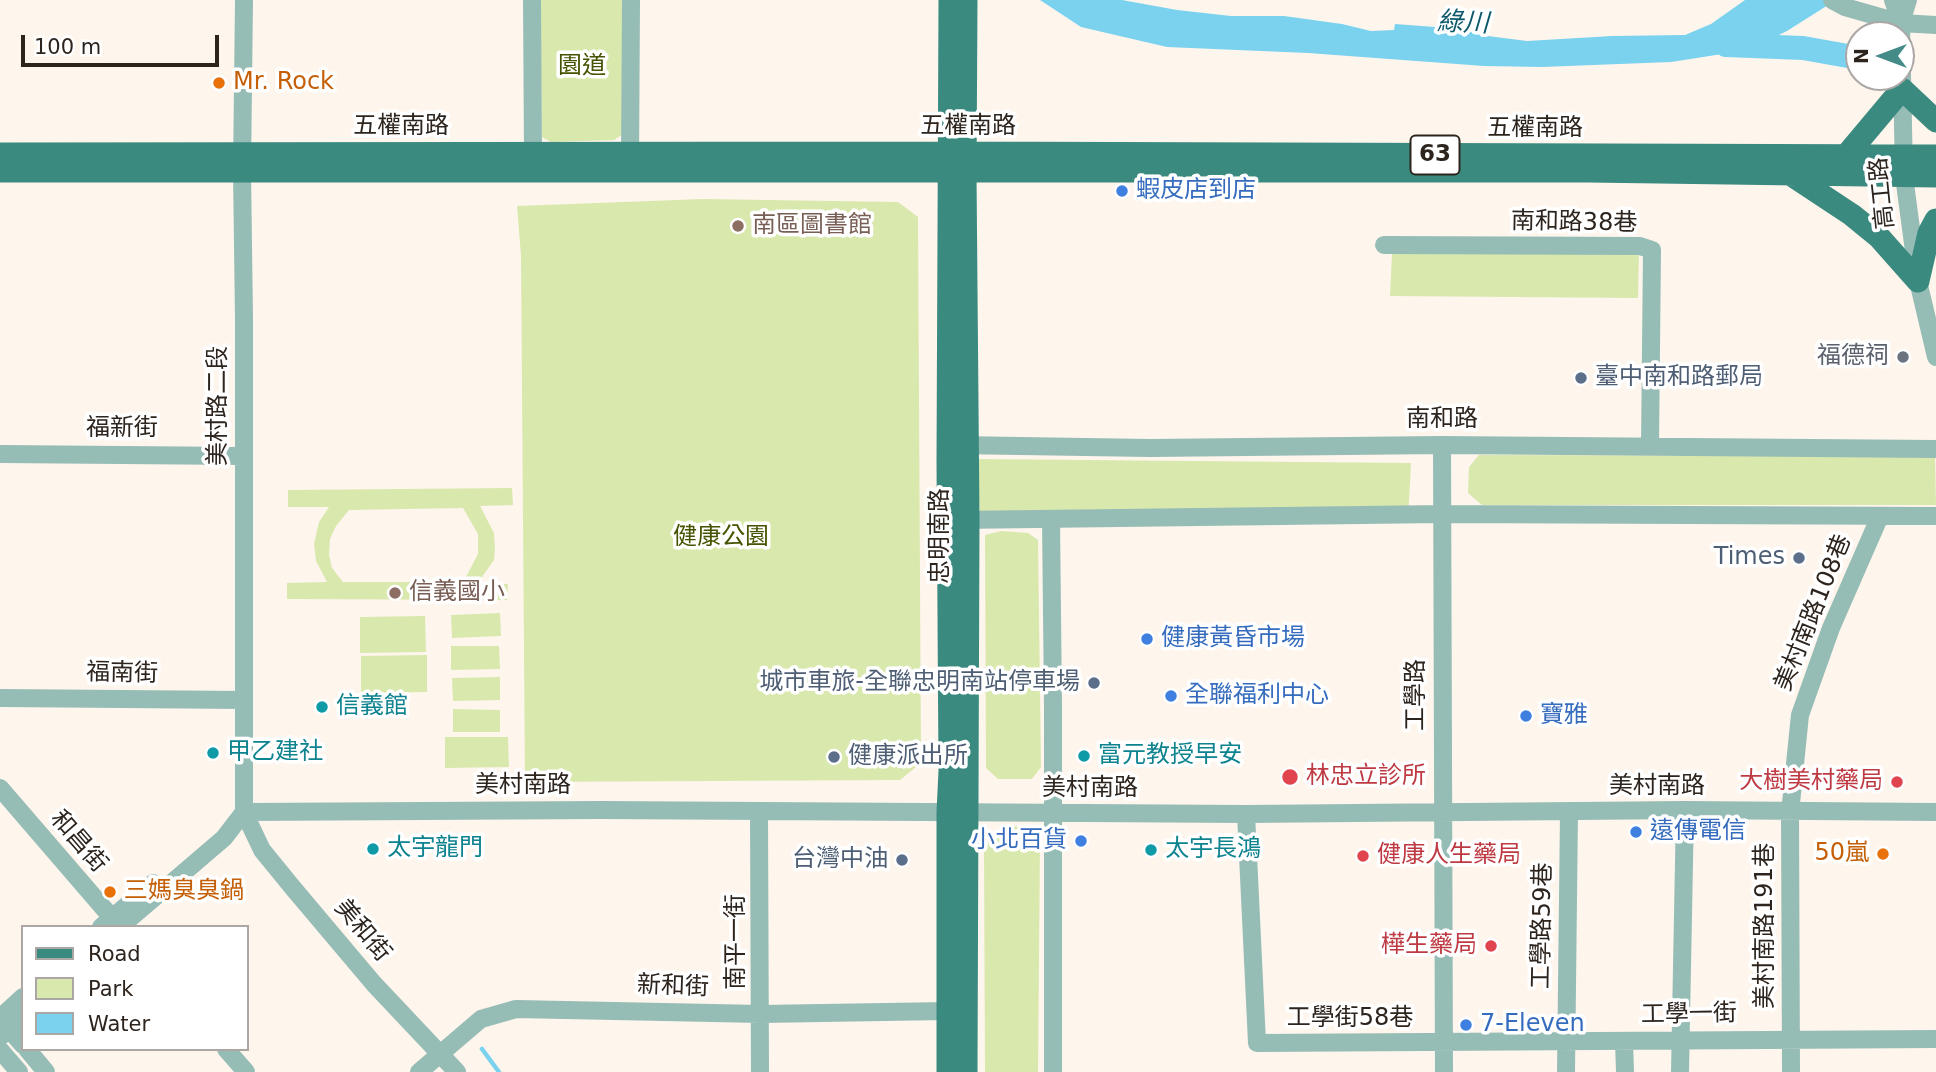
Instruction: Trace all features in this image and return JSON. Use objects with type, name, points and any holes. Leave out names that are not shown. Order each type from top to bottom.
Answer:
[{"type":"main road","name":"忠明南路","points":[[950,0],[957,163],[959,520],[950,771],[958,812],[966,1072]]},
{"type":"main road","name":"忠明南路","points":[[957,163],[966,0]]},
{"type":"main road","points":[[1845,157],[1900,91]]},
{"type":"main road","points":[[1904,91],[1936,121]]},
{"type":"main road","name":"五權南路","points":[[0,154],[243,162],[630,163],[1845,157],[1904,166],[1936,176]]},
{"type":"main road","name":"五權南路","points":[[0,171],[533,154],[630,163]]},
{"type":"main road","name":"五權南路","points":[[957,163],[1790,174],[1904,166],[1936,156]]},
{"type":"main road","points":[[1790,174],[1852,215],[1879,237],[1918,281]]},
{"type":"main road","points":[[1918,281],[1929,233],[1936,220]]},
{"type":"main road","name":"忠明南路","points":[[948,1072],[947,1011],[958,812]]},
{"type":"street","name":"美村路二段","points":[[244,0],[244,812]]},
{"type":"street","points":[[532,0],[533,154]]},
{"type":"street","points":[[630,163],[631,0]]},
{"type":"street","name":"高工路","points":[[1901,3],[1901,21]]},
{"type":"street","points":[[1838,4],[1894,21]]},
{"type":"street","points":[[1915,24],[1936,25]]},
{"type":"street","name":"高工路","points":[[1902,91],[1904,166],[1918,281],[1936,356]]},
{"type":"street","name":"南和路38巷","points":[[1384,245],[1640,246],[1651,250],[1650,446]]},
{"type":"street","name":"南和路","points":[[958,445],[1162,448],[1442,445],[1936,449]]},
{"type":"street","name":"工學路","points":[[1442,445],[1444,1072]]},
{"type":"street","name":"福新街","points":[[0,454],[243,456]]},
{"type":"street","points":[[959,520],[1442,514],[1936,516]]},
{"type":"street","name":"美村南路108巷","points":[[1790,813],[1800,715],[1831,628],[1880,516]]},
{"type":"street","points":[[1051,519],[1053,1072]]},
{"type":"street","name":"福南街","points":[[0,698],[244,700]]},
{"type":"street","name":"和昌街","points":[[0,788],[113,924]]},
{"type":"street","points":[[1680,1072],[1685,810]]},
{"type":"street","name":"南平一街","points":[[759,811],[760,1072]]},
{"type":"street","points":[[113,924],[215,831],[244,812]]},
{"type":"street","name":"美村南路","points":[[244,812],[1936,812]]},
{"type":"street","name":"美和街","points":[[244,812],[262,849],[293,888],[374,984],[457,1072]]},
{"type":"street","name":"工學路59巷","points":[[1566,1072],[1569,812]]},
{"type":"street","name":"美村南路191巷","points":[[1790,813],[1791,1072]]},
{"type":"street","name":"工學街58巷","points":[[1246,814],[1257,1043],[1444,1043]]},
{"type":"street","points":[[21,999],[6,1024],[21,1043]]},
{"type":"street","name":"新和街","points":[[419,1072],[481,1019],[516,1009],[761,1014],[947,1011]]},
{"type":"street","name":"工學一街","points":[[1444,1043],[1936,1039]]},
{"type":"street","points":[[1624,1041],[1625,1072]]},
{"type":"street","points":[[0,1049],[19,1072]]},
{"type":"street","points":[[29,1051],[46,1072]]},
{"type":"street","points":[[228,1051],[246,1072]]},
{"type":"green space","name":"園道","points":[[540,0],[623,0],[623,134],[614,140],[551,142],[542,137]]},
{"type":"green space","name":"健康公園","points":[[703,199],[898,202],[918,217],[921,763],[900,780],[525,782],[521,256],[517,206]]},
{"type":"green space","points":[[1639,253],[1638,298],[1390,296],[1392,254]]},
{"type":"green space","points":[[1479,455],[1935,456],[1936,505],[1482,505],[1468,493],[1469,467]]},
{"type":"green space","points":[[977,459],[1411,463],[1408,520],[980,516]]},
{"type":"green space","points":[[512,488],[513,505],[480,506],[494,533],[495,548],[494,560],[477,584],[508,584],[507,600],[287,599],[287,583],[327,582],[316,561],[314,544],[319,522],[329,507],[288,507],[288,490]],"holes":[[[463,508],[478,534],[478,554],[461,582],[343,582],[332,568],[329,555],[330,539],[336,526],[349,510]]]},
{"type":"green space","points":[[1001,531],[1028,533],[1038,540],[1041,767],[1032,779],[998,779],[986,768],[985,535]]},
{"type":"green space","points":[[500,613],[501,636],[452,638],[451,615]]},
{"type":"green space","points":[[425,616],[426,652],[360,653],[360,617]]},
{"type":"green space","points":[[451,646],[499,646],[500,669],[451,670]]},
{"type":"green space","points":[[427,655],[427,692],[361,693],[361,656]]},
{"type":"green space","points":[[500,677],[500,700],[453,701],[452,678]]},
{"type":"green space","points":[[453,709],[500,710],[500,732],[453,732]]},
{"type":"green space","points":[[445,737],[508,737],[509,767],[445,768]]},
{"type":"green space","points":[[1003,826],[1026,827],[1040,840],[1038,1072],[985,1072],[984,844]]},
{"type":"water","points":[[1040,0],[1122,0],[1231,16],[1284,16],[1371,31],[1394,30],[1395,24],[1462,29],[1480,35],[1527,41],[1685,35],[1711,24],[1745,0],[1836,0],[1787,31],[1748,50],[1671,62],[1542,67],[1167,47],[1081,27]]},
{"type":"waterway","name":"綠川","points":[[1726,45],[1803,48],[1845,56]]},
{"type":"waterway","points":[[482,1049],[499,1072]]},
{"type":"place","name":"Mr. Rock","points":[[219,83]]},
{"type":"place","name":"蝦皮店到店","points":[[1122,191]]},
{"type":"place","name":"南區圖書館","points":[[738,226]]},
{"type":"place","name":"福德祠","points":[[1903,357]]},
{"type":"place","name":"臺中南和路郵局","points":[[1581,378]]},
{"type":"place","name":"Times","points":[[1799,558]]},
{"type":"place","name":"信義國小","points":[[395,593]]},
{"type":"place","name":"健康黃昏市場","points":[[1147,639]]},
{"type":"place","name":"城市車旅-全聯忠明南站停車場","points":[[1094,683]]},
{"type":"place","name":"全聯福利中心","points":[[1171,696]]},
{"type":"place","name":"信義館","points":[[322,707]]},
{"type":"place","name":"寶雅","points":[[1526,716]]},
{"type":"place","name":"甲乙建社","points":[[213,753]]},
{"type":"place","name":"富元教授早安","points":[[1084,756]]},
{"type":"place","name":"健康派出所","points":[[834,757]]},
{"type":"place","name":"林忠立診所","points":[[1290,777]]},
{"type":"place","name":"大樹美村藥局","points":[[1897,782]]},
{"type":"place","name":"遠傳電信","points":[[1636,832]]},
{"type":"place","name":"小北百貨","points":[[1081,841]]},
{"type":"place","name":"太宇龍門","points":[[373,849]]},
{"type":"place","name":"太宇長鴻","points":[[1151,850]]},
{"type":"place","name":"50嵐","points":[[1883,854]]},
{"type":"place","name":"健康人生藥局","points":[[1363,856]]},
{"type":"place","name":"台灣中油","points":[[902,860]]},
{"type":"place","name":"三媽臭臭鍋","points":[[110,892]]},
{"type":"place","name":"樺生藥局","points":[[1491,946]]},
{"type":"place","name":"7-Eleven","points":[[1466,1025]]}]
